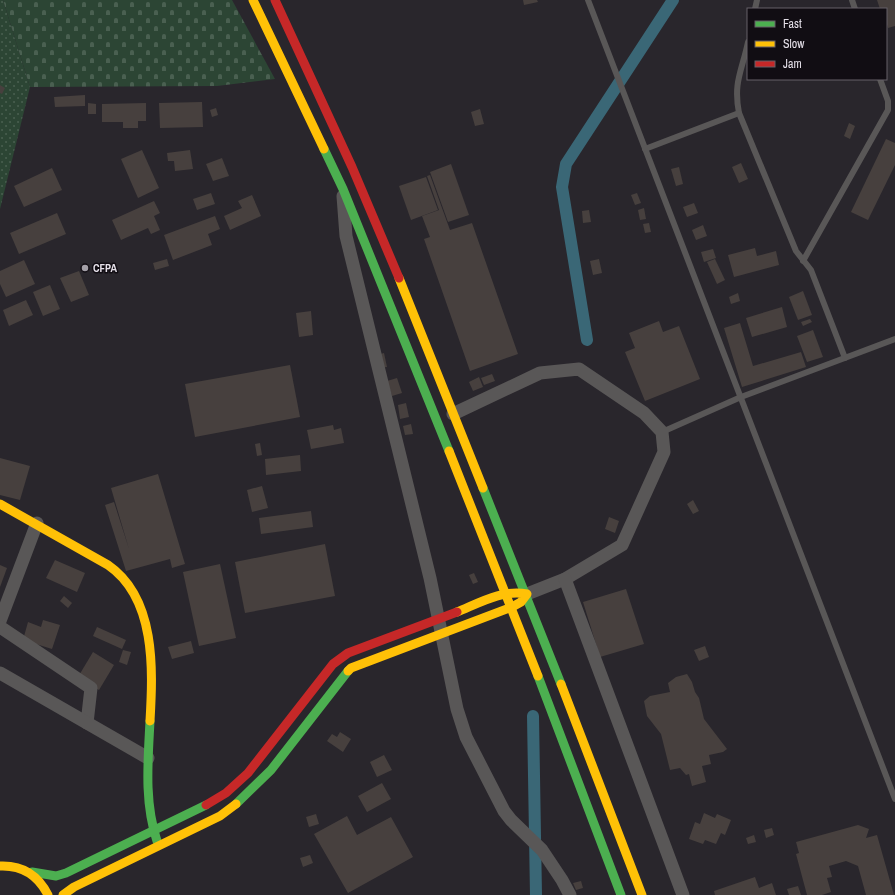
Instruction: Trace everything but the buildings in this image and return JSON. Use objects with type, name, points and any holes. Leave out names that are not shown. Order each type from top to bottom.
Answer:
[{"type":"main road","points":[[253,0],[343,189],[512,607],[621,895]]},
{"type":"main road","points":[[275,0],[367,201],[527,594],[642,895]]},
{"type":"main road","points":[[0,504],[37,523],[113,569],[126,583],[135,600],[145,627],[151,661],[148,758],[150,813],[153,831],[158,846]]},
{"type":"main road","points":[[0,866],[10,865],[21,867],[32,872],[56,876],[66,874],[215,801],[238,784],[258,761],[327,671],[340,658],[348,653],[506,593],[517,592],[527,594]]},
{"type":"main road","points":[[63,895],[74,887],[220,816],[254,789],[345,672],[358,665],[512,607],[521,602],[527,594]]},
{"type":"main road","points":[[32,872],[43,883],[48,895]]},
{"type":"street","points":[[343,189],[346,236],[439,619],[458,708],[466,737],[498,801],[511,820],[535,842],[549,859],[570,895]]},
{"type":"street","points":[[453,414],[540,373],[579,369],[644,413],[662,432],[664,452],[622,545],[565,579],[527,594]]},
{"type":"street","points":[[0,621],[37,523]]},
{"type":"street","points":[[565,579],[683,895]]},
{"type":"street","points":[[0,627],[91,688],[87,722]]},
{"type":"street","points":[[0,673],[148,758]]},
{"type":"lane","points":[[588,0],[895,799]]},
{"type":"lane","points":[[747,46],[738,78],[735,96],[738,113],[796,251],[811,270],[845,358]]},
{"type":"lane","points":[[803,261],[888,110],[888,101],[880,80]]},
{"type":"lane","points":[[645,149],[738,113]]},
{"type":"lane","points":[[662,432],[741,398],[895,339]]},
{"type":"green space","points":[[0,0],[3,0],[30,87],[0,209]]},
{"type":"green space","points":[[3,0],[232,0],[275,79],[217,86],[30,87]]},
{"type":"waterway","points":[[587,340],[562,187],[566,164],[673,0]]},
{"type":"waterway","points":[[533,716],[536,895]]},
{"type":"traffic: fast","points":[[324,149],[343,189],[449,451]]},
{"type":"traffic: fast","points":[[483,488],[561,684]]},
{"type":"traffic: fast","points":[[236,804],[271,770],[348,671]]},
{"type":"traffic: fast","points":[[538,676],[621,895]]},
{"type":"traffic: fast","points":[[150,721],[148,781],[150,811],[157,841]]},
{"type":"traffic: fast","points":[[32,872],[56,876],[66,873],[206,805]]},
{"type":"traffic: slow","points":[[253,0],[324,149]]},
{"type":"traffic: slow","points":[[399,278],[483,488]]},
{"type":"traffic: slow","points":[[449,451],[538,676]]},
{"type":"traffic: slow","points":[[0,504],[108,565],[124,579],[135,596],[143,615],[148,636],[151,657],[150,721]]},
{"type":"traffic: slow","points":[[348,671],[351,668],[512,607],[521,602],[527,594],[509,593],[500,595],[457,612]]},
{"type":"traffic: slow","points":[[561,684],[642,895]]},
{"type":"traffic: slow","points":[[63,895],[74,887],[220,816],[236,804]]},
{"type":"traffic: slow","points":[[0,866],[23,869],[40,882],[48,895]]},
{"type":"traffic: jam","points":[[275,0],[352,167],[399,278]]},
{"type":"traffic: jam","points":[[206,805],[226,793],[248,773],[333,664],[348,653],[457,612]]},
{"type":"place","name":"CFPA","points":[[85,268]]}]
